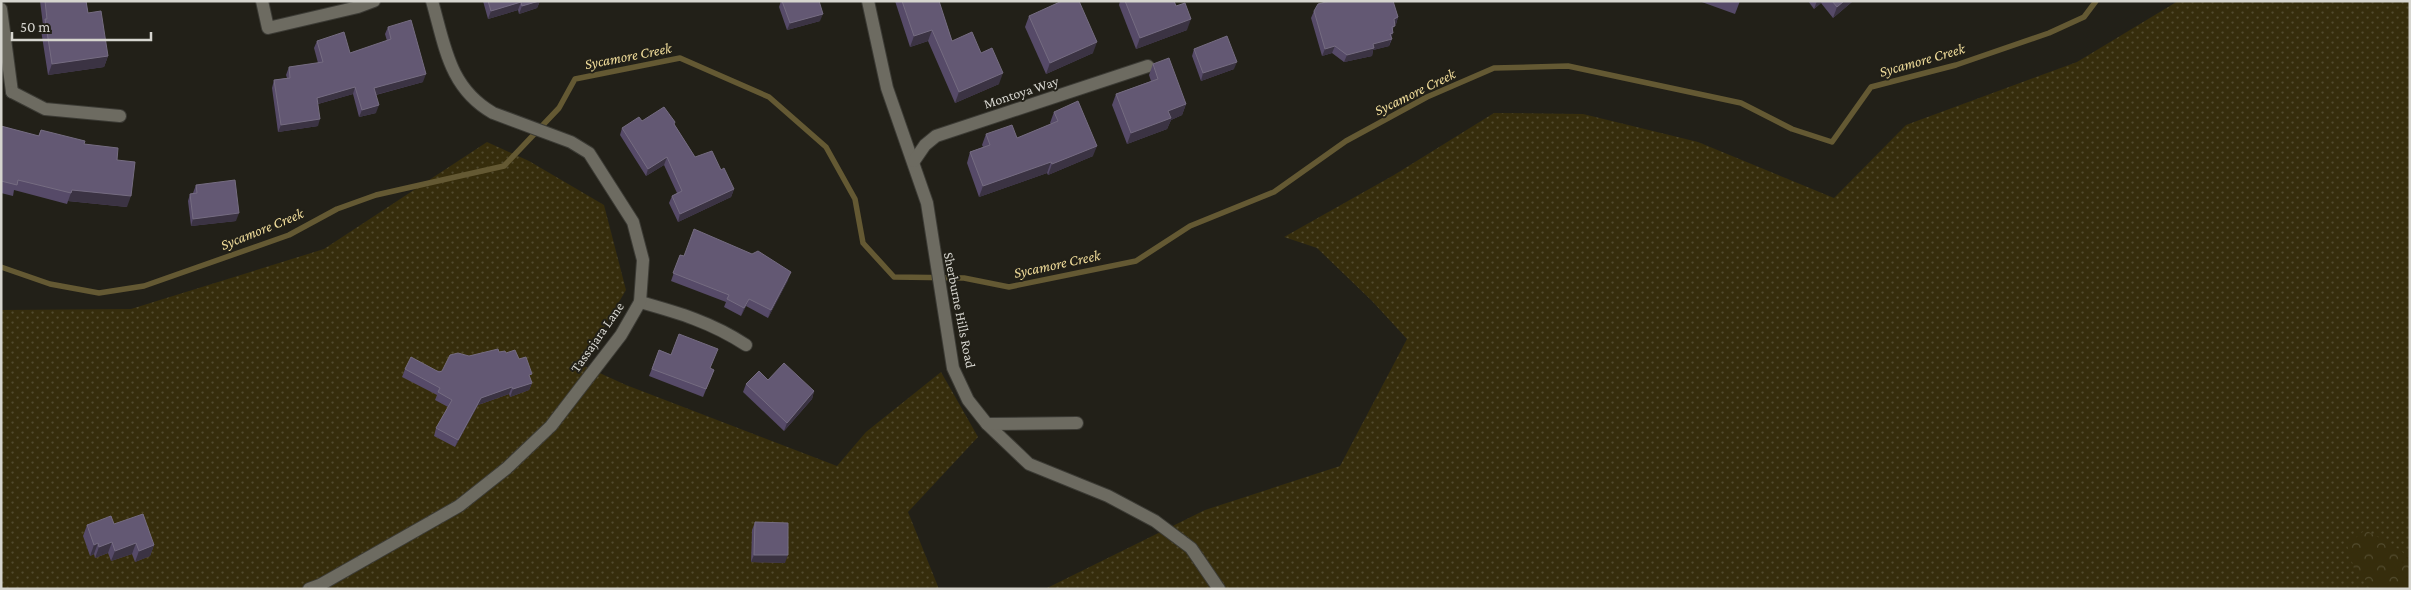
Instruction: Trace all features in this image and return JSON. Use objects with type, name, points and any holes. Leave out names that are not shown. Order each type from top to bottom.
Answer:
[{"type":"street","points":[[262,1],[268,28],[358,7],[374,1]]},
{"type":"street","name":"Tassajara Lane","points":[[308,589],[320,585],[458,506],[507,468],[551,426],[621,335],[640,302],[643,260],[633,222],[589,153],[571,142],[492,113],[463,90],[456,77],[432,1]]},
{"type":"street","name":"Sherburne Hills Road","points":[[868,1],[887,88],[927,203],[953,368],[968,400],[988,424],[1030,464],[1108,496],[1155,521],[1191,548],[1219,589]]},
{"type":"street","points":[[1,9],[7,93],[45,109],[120,116]]},
{"type":"street","name":"Montoya Way","points":[[914,162],[925,145],[936,136],[1148,66]]},
{"type":"street","points":[[640,302],[693,317],[723,330],[746,345]]},
{"type":"street","points":[[988,424],[1078,423]]},
{"type":"green space","points":[[2178,1],[2410,1],[2410,589],[1045,589],[1205,510],[1340,466],[1407,339],[1372,301],[1317,248],[1284,237],[1394,175],[1494,113],[1583,114],[1698,142],[1834,198],[1906,125],[2077,62]]},
{"type":"green space","points":[[487,142],[529,161],[604,205],[626,290],[582,365],[626,385],[837,466],[866,432],[941,372],[978,437],[908,512],[939,589],[1,589],[1,310],[131,309],[324,249]]},
{"type":"green space","points":[[2365,530],[2393,545],[2410,558],[2410,589],[2378,589],[2355,572],[2347,545]]},
{"type":"building","points":[[45,1],[86,1],[88,13],[101,11],[108,56],[52,64],[45,19],[47,19]]},
{"type":"building","points":[[488,1],[539,1],[522,6],[521,2],[491,11]]},
{"type":"building","points":[[782,1],[819,1],[823,14],[790,23]]},
{"type":"building","points":[[902,1],[939,1],[952,41],[972,32],[981,53],[992,48],[1003,73],[959,92],[932,30],[914,36]]},
{"type":"building","points":[[1062,1],[1079,1],[1097,42],[1050,63],[1029,16]]},
{"type":"building","points":[[1125,1],[1174,1],[1176,6],[1185,3],[1191,19],[1140,38]]},
{"type":"building","points":[[1330,1],[1393,1],[1398,17],[1394,19],[1395,26],[1392,27],[1393,33],[1390,34],[1392,39],[1373,44],[1374,48],[1347,55],[1335,46],[1325,49],[1314,11],[1318,4]]},
{"type":"building","points":[[1832,1],[1844,1],[1837,7]]},
{"type":"building","points":[[411,20],[426,74],[374,88],[379,105],[362,110],[355,87],[317,98],[320,119],[281,125],[274,80],[290,78],[289,67],[323,62],[317,41],[344,32],[350,53],[391,39],[388,27]]},
{"type":"building","points":[[1227,36],[1237,62],[1203,73],[1194,49]]},
{"type":"building","points":[[1169,58],[1186,104],[1168,111],[1171,118],[1131,133],[1116,94],[1158,79],[1153,64]]},
{"type":"building","points":[[1078,101],[1097,146],[1052,164],[1051,162],[983,186],[970,152],[990,145],[986,134],[1012,125],[1017,138],[1058,121],[1054,112]]},
{"type":"building","points":[[664,107],[695,157],[712,151],[721,170],[724,168],[734,189],[680,214],[672,196],[682,191],[667,157],[648,169],[622,128],[639,117],[642,121]]},
{"type":"building","points":[[1,126],[39,136],[41,130],[85,141],[84,144],[118,148],[117,160],[135,162],[131,196],[72,190],[71,193],[18,180],[17,185],[1,181]]},
{"type":"building","points":[[235,180],[239,213],[193,219],[190,194],[197,193],[196,185]]},
{"type":"building","points":[[694,229],[752,254],[758,251],[791,272],[771,310],[749,299],[744,308],[727,299],[729,295],[673,273],[680,255],[684,256]]},
{"type":"building","points":[[679,334],[718,349],[710,368],[714,370],[706,389],[652,369],[659,350],[671,355]]},
{"type":"building","points":[[498,349],[499,352],[505,351],[506,353],[515,350],[519,359],[526,357],[532,374],[529,375],[532,383],[513,389],[512,387],[481,398],[458,440],[436,428],[452,400],[438,392],[440,388],[405,369],[411,357],[439,372],[442,371],[450,355],[458,353],[469,356]]},
{"type":"building","points":[[784,363],[814,391],[787,423],[746,384],[759,371],[768,380]]},
{"type":"building","points":[[143,514],[154,545],[139,551],[136,543],[115,551],[112,542],[99,547],[98,543],[94,545],[87,525],[111,516],[114,524]]},
{"type":"building","points":[[755,522],[788,523],[788,555],[754,555]]},
{"type":"waterway","name":"Sycamore Creek","points":[[1,267],[50,284],[99,293],[144,286],[289,235],[337,209],[376,195],[504,166],[559,108],[575,79],[680,58],[769,97],[826,147],[855,199],[863,243],[894,277],[964,278],[1009,287],[1136,261],[1190,226],[1274,192],[1346,141],[1427,97],[1494,68],[1568,66],[1741,103],[1792,129],[1832,142],[1871,87],[1956,65],[2049,33],[2084,17],[2096,1]]}]
